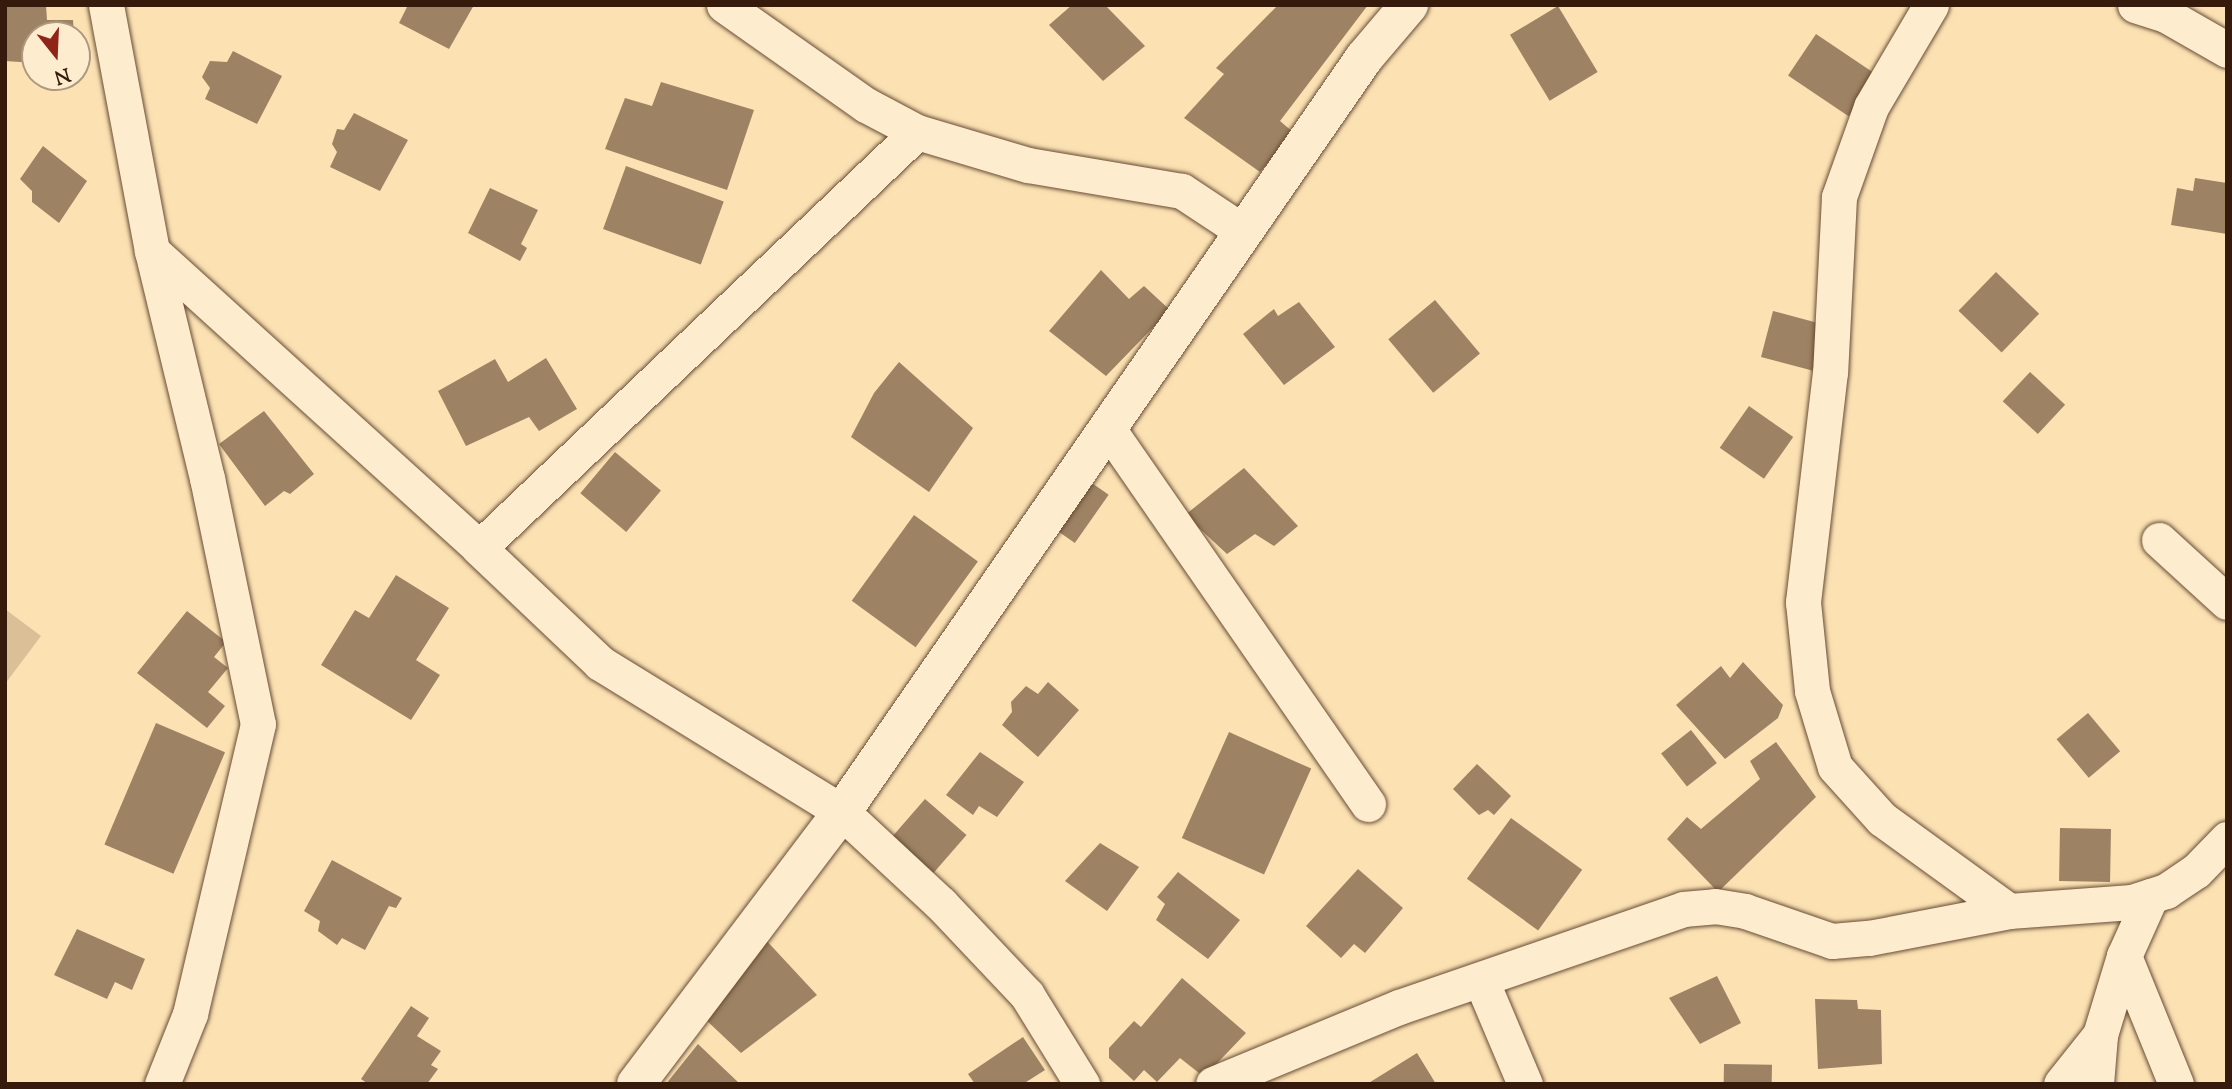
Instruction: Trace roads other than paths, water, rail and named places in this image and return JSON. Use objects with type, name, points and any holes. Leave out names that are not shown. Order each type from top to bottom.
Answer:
[{"type":"street","points":[[106,5],[152,251],[213,505],[258,724],[190,1014],[162,1084]]},
{"type":"street","points":[[724,5],[866,105],[917,132],[1028,165],[1182,191],[1244,232]]},
{"type":"street","points":[[636,1084],[842,811],[1109,430],[1364,58],[1409,5]]},
{"type":"street","points":[[1931,5],[1871,107],[1839,197],[1830,372],[1803,602],[1812,691],[1836,767],[1882,819],[2009,911]]},
{"type":"street","points":[[2135,5],[2166,15],[2227,50]]},
{"type":"street","points":[[480,548],[917,132]]},
{"type":"street","points":[[152,251],[480,548],[600,663],[842,811],[941,904],[1027,995],[1082,1084]]},
{"type":"street","points":[[1109,430],[1368,804]]},
{"type":"street","points":[[2159,540],[2227,603]]},
{"type":"street","points":[[1213,1084],[1341,1029],[1683,909],[1716,906],[1745,911],[1832,941],[2009,911],[2103,906],[2151,896],[2166,891],[2196,871],[2227,839]]},
{"type":"street","points":[[2096,1084],[2100,1035],[2124,956],[2151,896]]},
{"type":"street","points":[[2124,956],[2176,1084]]},
{"type":"street","points":[[1481,980],[1525,1084]]},
{"type":"street","points":[[2061,1084],[2100,1035]]}]
